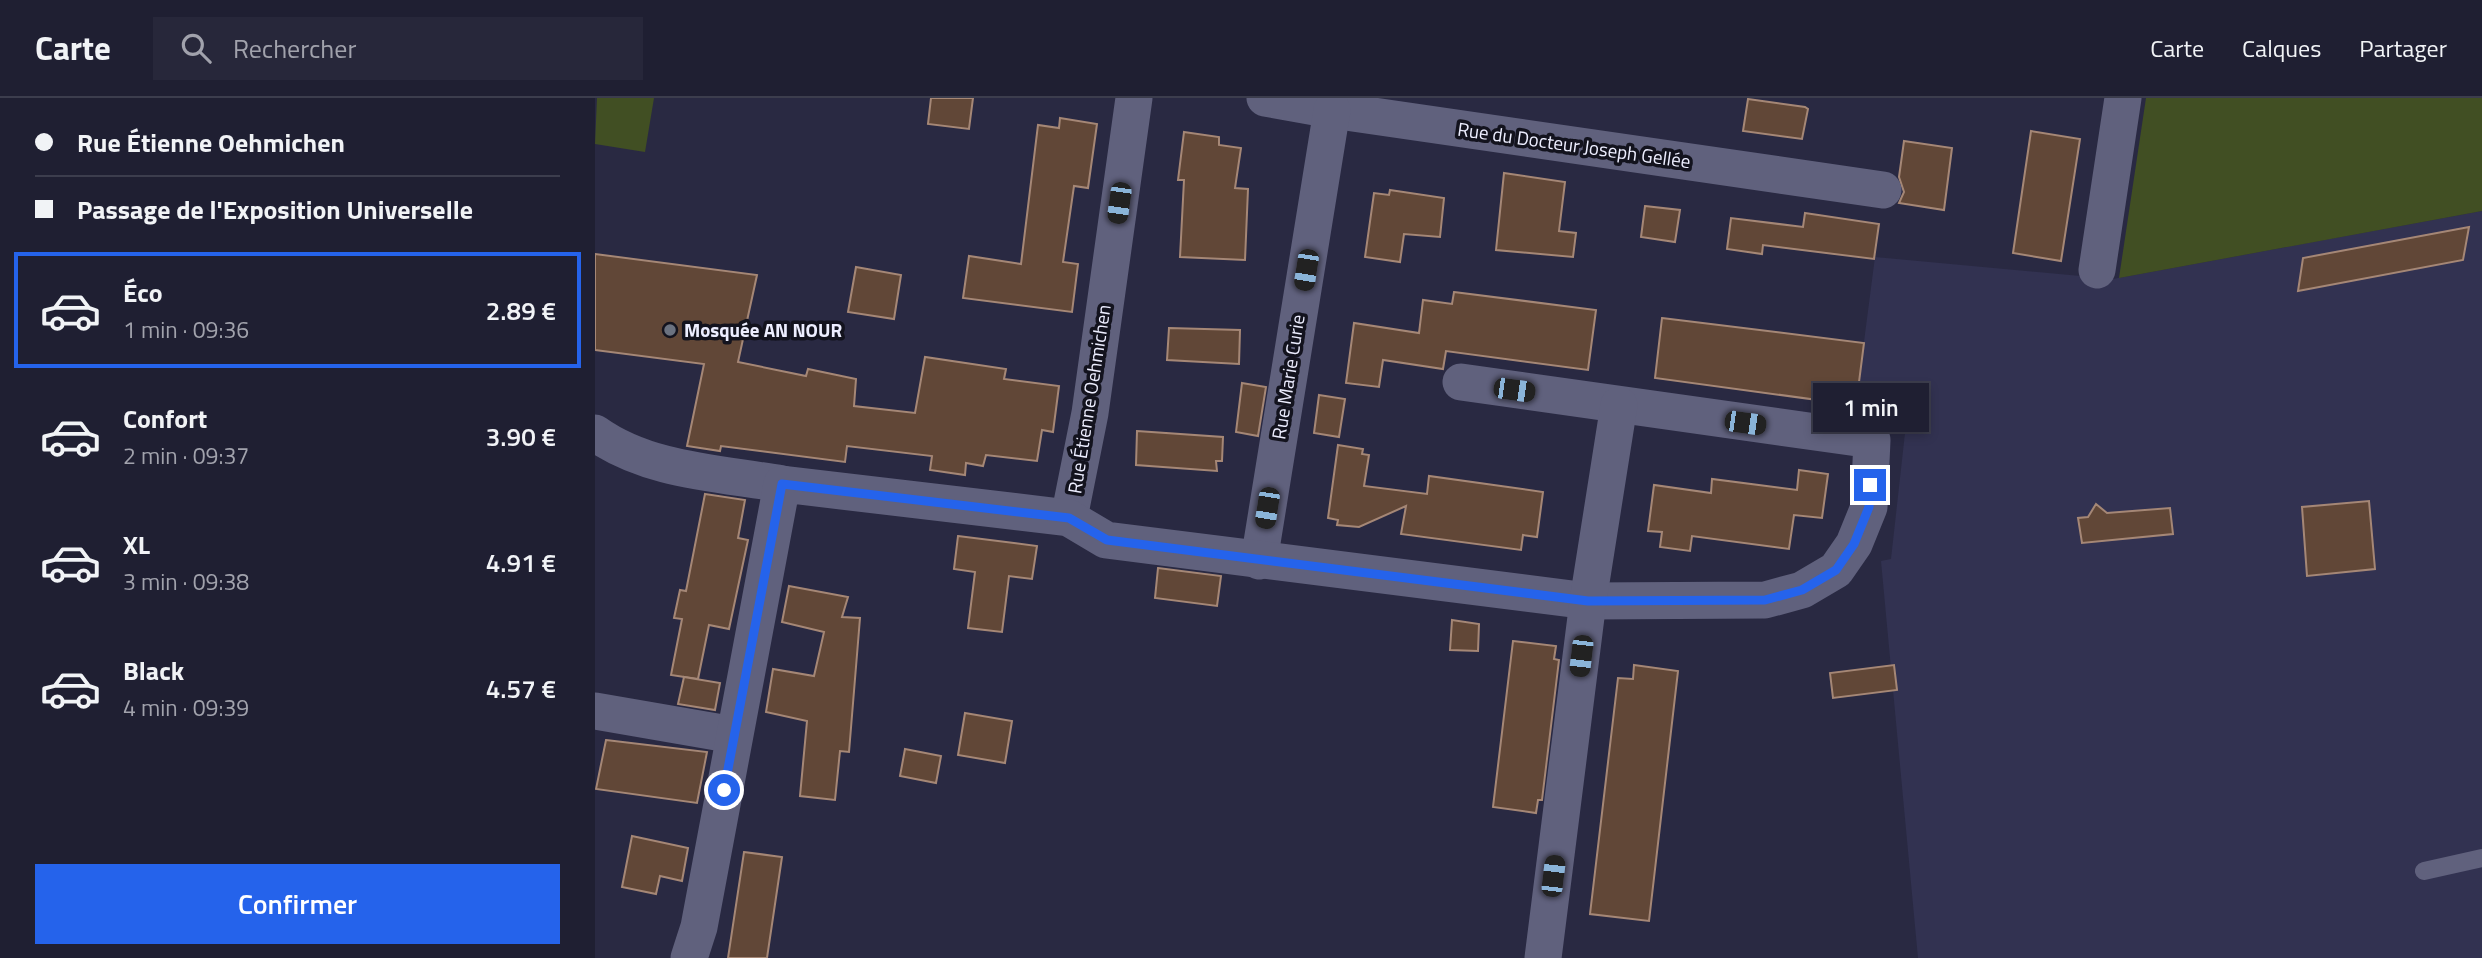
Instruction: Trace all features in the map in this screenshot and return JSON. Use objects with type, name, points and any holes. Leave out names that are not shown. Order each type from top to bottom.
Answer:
[{"type":"street","name":"Rue Étienne Oehmichen","points":[[595,433],[631,454],[655,462],[782,484],[1069,518],[1090,413],[1134,98]]},
{"type":"street","name":"Rue du Docteur Joseph Gellée","points":[[1265,98],[1883,190]]},
{"type":"street","points":[[2097,270],[2123,98]]},
{"type":"street","name":"Rue Marie Curie","points":[[1259,561],[1332,110]]},
{"type":"street","points":[[1069,518],[1107,540],[1588,601],[1765,600],[1802,590],[1836,570],[1854,544],[1869,507],[1872,440],[1461,382]]},
{"type":"street","points":[[1543,958],[1588,601],[1619,405]]},
{"type":"street","points":[[689,958],[699,927],[782,484]]},
{"type":"street","points":[[595,711],[734,735]]},
{"type":"lane","points":[[2424,871],[2482,858]]},
{"type":"shaded area","points":[[2482,211],[2482,958],[1918,958],[1881,561],[1891,559],[1909,397],[1858,388],[1875,257],[2113,279]]},
{"type":"green space","points":[[597,98],[654,98],[645,152],[595,144]]},
{"type":"green space","points":[[2146,98],[2482,98],[2482,211],[2119,278]]},
{"type":"building","points":[[931,98],[973,98],[969,129],[928,124]]},
{"type":"building","points":[[1748,99],[1808,109],[1802,139],[1743,131]]},
{"type":"building","points":[[1060,118],[1097,124],[1088,188],[1074,186],[1063,262],[1078,264],[1072,312],[963,298],[969,256],[1021,264],[1038,125],[1059,128]]},
{"type":"building","points":[[2031,131],[2080,139],[2061,261],[2013,253]]},
{"type":"building","points":[[1184,132],[1219,137],[1219,145],[1241,148],[1235,188],[1248,189],[1245,260],[1180,257],[1184,180],[1178,180]]},
{"type":"building","points":[[1904,141],[1952,148],[1944,210],[1899,203],[1904,192],[1899,177]]},
{"type":"building","points":[[1504,173],[1565,182],[1559,231],[1576,233],[1573,257],[1496,250]]},
{"type":"building","points":[[1390,190],[1444,198],[1440,237],[1404,234],[1400,262],[1365,257],[1374,193],[1389,195]]},
{"type":"building","points":[[1645,206],[1680,210],[1675,242],[1641,237]]},
{"type":"building","points":[[1805,213],[1879,224],[1874,259],[1763,245],[1762,254],[1727,249],[1731,218],[1803,227]]},
{"type":"building","points":[[2469,227],[2463,260],[2298,291],[2303,258]]},
{"type":"building","points":[[595,254],[757,275],[738,362],[806,376],[808,369],[856,379],[854,406],[915,413],[925,357],[1006,369],[1004,379],[1059,386],[1053,432],[1042,430],[1037,461],[986,455],[983,466],[966,463],[965,475],[930,470],[932,456],[847,446],[845,462],[721,446],[720,451],[687,446],[704,364],[595,350]]},
{"type":"building","points":[[856,267],[901,275],[894,319],[848,312]]},
{"type":"building","points":[[1454,292],[1596,310],[1588,370],[1446,351],[1443,369],[1383,360],[1379,387],[1346,383],[1354,323],[1419,333],[1423,300],[1452,304]]},
{"type":"building","points":[[1662,318],[1864,343],[1858,390],[1841,388],[1840,403],[1655,378]]},
{"type":"building","points":[[1169,328],[1240,330],[1239,364],[1167,360]]},
{"type":"building","points":[[1242,383],[1266,387],[1258,436],[1236,432]]},
{"type":"building","points":[[1319,395],[1345,399],[1339,437],[1314,433]]},
{"type":"building","points":[[1137,431],[1223,437],[1222,461],[1216,461],[1217,471],[1136,465]]},
{"type":"building","points":[[1338,445],[1363,449],[1362,454],[1369,455],[1364,486],[1427,494],[1429,476],[1543,492],[1537,537],[1523,535],[1521,550],[1401,534],[1406,506],[1359,527],[1337,525],[1338,520],[1328,518]]},
{"type":"building","points":[[1799,470],[1828,474],[1822,518],[1794,515],[1789,549],[1692,536],[1690,551],[1660,547],[1662,532],[1648,531],[1654,485],[1711,493],[1712,479],[1797,490]]},
{"type":"building","points":[[705,494],[745,500],[738,538],[748,540],[729,629],[709,625],[698,679],[671,675],[682,619],[674,618],[680,590],[686,591]]},
{"type":"building","points":[[2369,501],[2375,569],[2307,576],[2302,507]]},
{"type":"building","points":[[2096,504],[2107,513],[2170,508],[2173,534],[2082,543],[2078,518],[2088,517]]},
{"type":"building","points":[[958,536],[1037,546],[1032,579],[1009,576],[1002,632],[968,628],[975,572],[954,569]]},
{"type":"building","points":[[1158,568],[1221,576],[1217,606],[1155,598]]},
{"type":"building","points":[[789,586],[848,597],[842,617],[860,618],[849,752],[840,751],[835,800],[800,796],[807,721],[766,712],[773,669],[814,676],[824,632],[782,622]]},
{"type":"building","points":[[1452,620],[1479,624],[1478,651],[1450,650]]},
{"type":"building","points":[[1513,641],[1556,646],[1554,659],[1559,660],[1542,800],[1538,800],[1536,813],[1493,807]]},
{"type":"building","points":[[1634,665],[1678,671],[1649,921],[1590,914],[1618,678],[1633,679]]},
{"type":"building","points":[[1894,665],[1897,690],[1833,698],[1830,673]]},
{"type":"building","points":[[684,677],[720,683],[715,710],[678,704]]},
{"type":"building","points":[[965,713],[1012,721],[1005,763],[958,755]]},
{"type":"building","points":[[606,740],[707,752],[697,803],[596,789]]},
{"type":"building","points":[[905,749],[941,756],[936,783],[900,776]]},
{"type":"building","points":[[632,836],[688,848],[682,881],[660,876],[656,894],[622,887]]},
{"type":"building","points":[[744,852],[782,857],[767,958],[728,958]]},
{"type":"place","name":"Mosquée AN NOUR","points":[[670,330]]},
{"type":"route","points":[[724,790],[782,484],[1069,518],[1107,540],[1588,601],[1765,600],[1802,590],[1836,570],[1854,544],[1869,507],[1870,485]]}]
